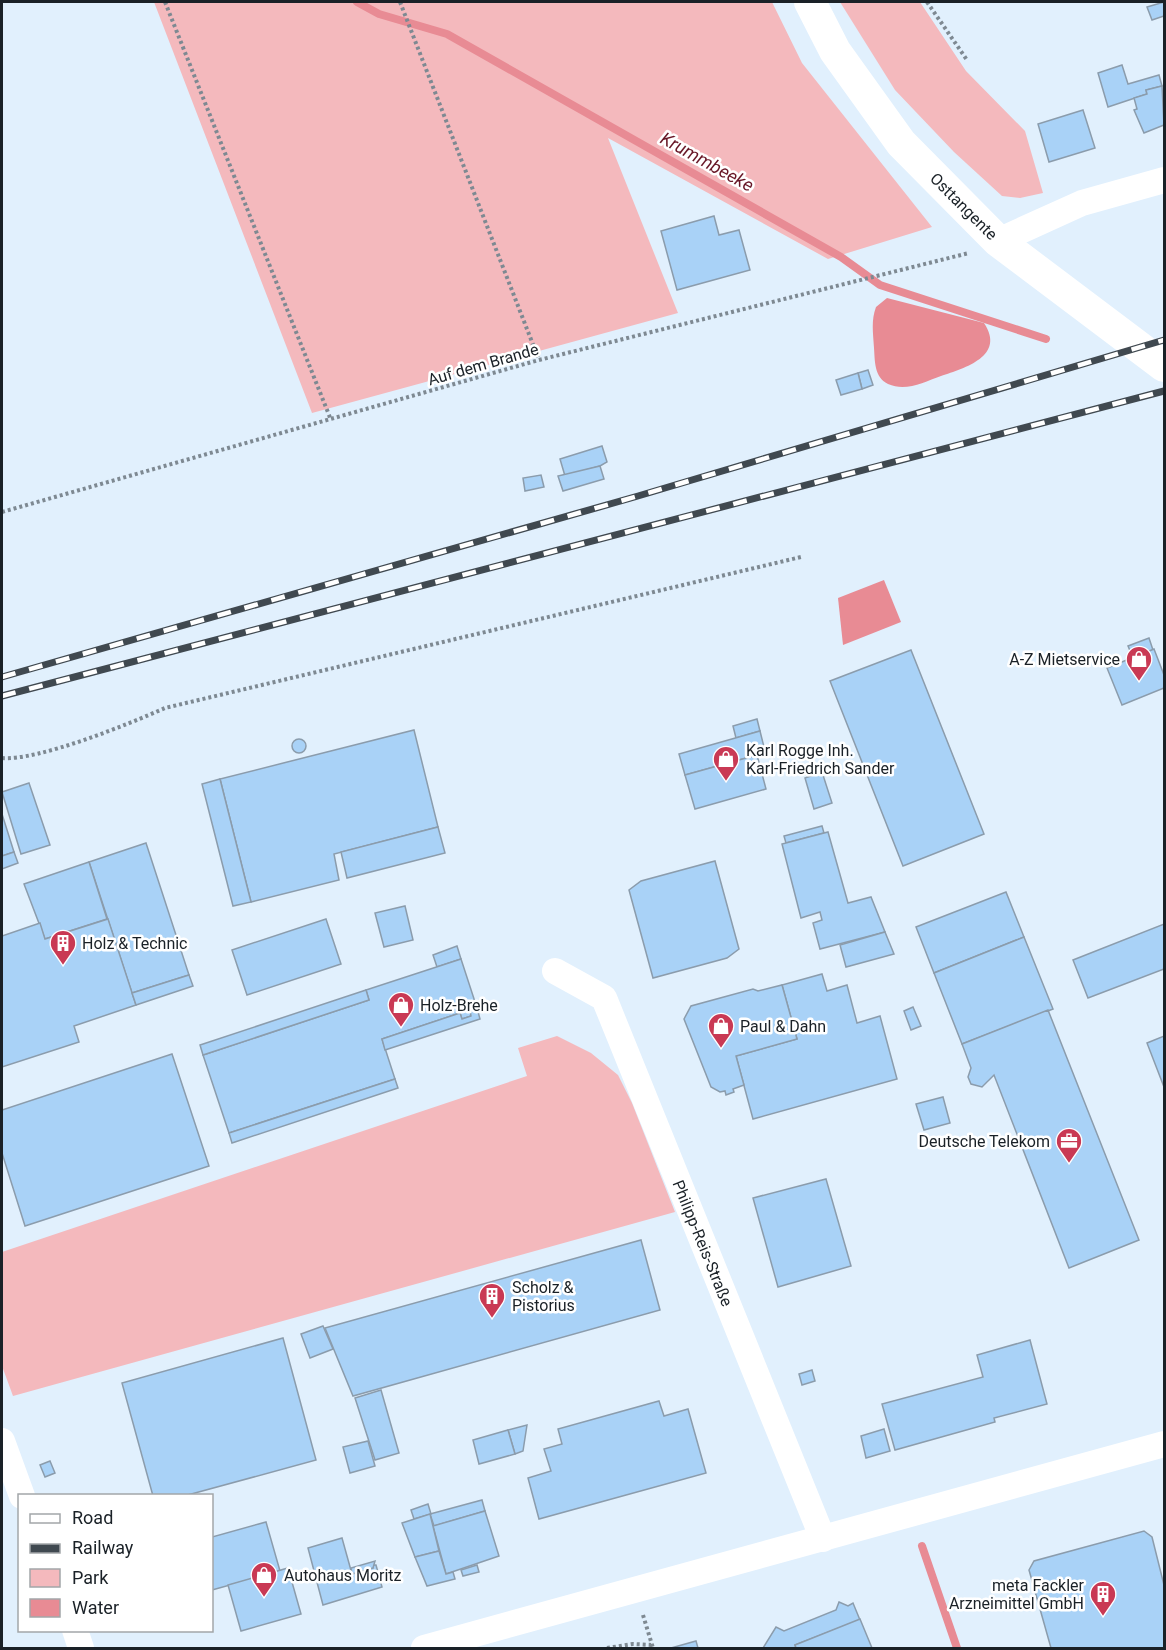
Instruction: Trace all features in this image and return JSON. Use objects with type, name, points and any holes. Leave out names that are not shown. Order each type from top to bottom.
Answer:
[{"type":"street","name":"Osttangente","points":[[810,2],[835,51],[901,143],[986,246],[1164,366]]},
{"type":"street","points":[[986,246],[1082,203],[1164,180]]},
{"type":"street","name":"Philipp-Reis-Straße","points":[[555,971],[604,998],[823,1539]]},
{"type":"street","points":[[2,1441],[21,1494]]},
{"type":"street","points":[[424,1648],[1164,1444]]},
{"type":"street","points":[[76,1632],[81,1648]]},
{"type":"path","points":[[165,2],[330,420]]},
{"type":"path","points":[[400,2],[539,360]]},
{"type":"path","points":[[927,2],[967,60]]},
{"type":"path","name":"Auf dem Brande","points":[[2,512],[539,360],[880,275],[986,246]]},
{"type":"path","points":[[2,758],[26,756],[113,730],[165,708],[801,557]]},
{"type":"path","points":[[607,1648],[633,1644],[652,1647],[636,1590]]},
{"type":"green space","points":[[154,2],[772,2],[802,63],[932,227],[828,259],[608,138],[678,313],[312,413]]},
{"type":"green space","points":[[840,2],[920,2],[966,71],[1025,131],[1043,193],[1020,198],[1002,196],[954,152],[895,90]]},
{"type":"green space","points":[[557,1036],[591,1053],[618,1075],[632,1103],[675,1212],[13,1396],[2,1366],[2,1252],[527,1076],[518,1048]]},
{"type":"water","points":[[887,298],[984,323],[990,344],[980,359],[961,369],[908,387],[888,384],[880,377],[876,368],[873,327],[876,307]]},
{"type":"water","points":[[884,580],[901,622],[843,645],[838,598]]},
{"type":"building","points":[[1164,2],[1164,16],[1152,20],[1147,7]]},
{"type":"building","points":[[1122,65],[1128,84],[1159,75],[1162,86],[1146,90],[1147,94],[1108,107],[1098,73]]},
{"type":"building","points":[[1162,86],[1164,125],[1144,133],[1134,110],[1137,109],[1134,98],[1147,94],[1146,90]]},
{"type":"building","points":[[1083,110],[1095,148],[1049,162],[1038,124]]},
{"type":"building","points":[[714,216],[719,235],[739,230],[750,270],[677,290],[661,231]]},
{"type":"building","points":[[868,370],[873,385],[862,389],[858,373]]},
{"type":"building","points":[[858,373],[862,389],[841,395],[836,380]]},
{"type":"building","points":[[602,446],[607,462],[565,476],[560,459]]},
{"type":"building","points":[[600,466],[604,479],[563,491],[558,476]]},
{"type":"building","points":[[541,475],[544,487],[525,491],[523,478]]},
{"type":"building","points":[[1149,638],[1153,650],[1133,658],[1128,646]]},
{"type":"building","name":"A-Z Mietservice","points":[[1154,649],[1164,675],[1164,688],[1122,705],[1107,668]]},
{"type":"building","points":[[911,650],[984,834],[903,866],[830,681]]},
{"type":"building","points":[[757,719],[760,731],[736,738],[733,726]]},
{"type":"building","points":[[414,730],[438,827],[334,854],[339,880],[251,902],[220,779]]},
{"type":"building","points":[[760,731],[766,755],[758,757],[758,760],[757,755],[685,775],[679,754]]},
{"type":"building","points":[[296,739],[302,739],[306,746],[302,753],[296,753],[292,749],[292,743]]},
{"type":"building","name":"Karl Rogge Inh. Karl-Friedrich Sander","points":[[757,755],[766,789],[695,809],[685,775]]},
{"type":"building","points":[[822,772],[832,803],[814,809],[805,778]]},
{"type":"building","points":[[220,779],[251,902],[233,906],[202,784]]},
{"type":"building","points":[[29,783],[50,845],[21,854],[2,792]]},
{"type":"building","points":[[2,814],[14,852],[2,856]]},
{"type":"building","points":[[822,826],[824,833],[786,843],[784,836]]},
{"type":"building","points":[[438,827],[445,853],[347,878],[341,852]]},
{"type":"building","points":[[828,832],[848,903],[871,897],[885,932],[820,949],[813,923],[822,920],[820,912],[801,918],[782,844]]},
{"type":"building","points":[[146,843],[189,975],[132,993],[89,862]]},
{"type":"building","points":[[14,852],[18,863],[2,869],[2,856]]},
{"type":"building","points":[[715,861],[739,949],[727,958],[653,978],[629,890],[641,881]]},
{"type":"building","points":[[89,862],[107,919],[45,939],[24,884]]},
{"type":"building","points":[[1006,892],[1024,937],[934,973],[916,927]]},
{"type":"building","points":[[405,906],[413,940],[384,947],[375,913]]},
{"type":"building","name":"Holz & Technic","points":[[108,919],[136,1005],[74,1026],[79,1042],[2,1067],[2,936],[40,923],[45,939]]},
{"type":"building","points":[[326,919],[341,964],[247,995],[232,950]]},
{"type":"building","points":[[1164,924],[1164,969],[1088,998],[1073,960]]},
{"type":"building","points":[[885,932],[894,954],[846,967],[840,945]]},
{"type":"building","points":[[1024,937],[1053,1009],[962,1044],[934,973]]},
{"type":"building","points":[[457,946],[461,959],[437,967],[433,955]]},
{"type":"building","points":[[461,959],[477,1008],[470,1010],[471,1016],[462,1019],[460,1013],[382,1039],[395,1079],[229,1133],[203,1055],[369,1000],[366,990]]},
{"type":"building","points":[[822,974],[827,991],[847,985],[857,1023],[880,1016],[897,1079],[753,1119],[736,1056],[797,1039],[782,985]]},
{"type":"building","points":[[189,975],[193,986],[136,1005],[132,993]]},
{"type":"building","points":[[782,985],[797,1039],[736,1056],[744,1085],[733,1089],[734,1092],[726,1095],[725,1091],[720,1092],[711,1087],[684,1019],[691,1006],[753,989],[758,991]]},
{"type":"building","points":[[366,990],[369,1000],[203,1055],[200,1045]]},
{"type":"building","points":[[913,1007],[921,1026],[911,1030],[904,1011]]},
{"type":"building","points":[[477,1008],[480,1019],[385,1050],[382,1039],[460,1013],[462,1019],[471,1016],[470,1010]]},
{"type":"building","name":"Deutsche Telekom","points":[[1048,1010],[1139,1240],[1069,1268],[994,1075],[982,1087],[971,1084],[968,1077],[971,1068],[962,1044]]},
{"type":"building","points":[[1164,1036],[1164,1087],[1147,1043]]},
{"type":"building","points":[[172,1054],[209,1166],[25,1226],[2,1153],[2,1110]]},
{"type":"building","points":[[395,1079],[398,1088],[232,1143],[229,1133]]},
{"type":"building","points":[[943,1097],[950,1123],[924,1130],[916,1104]]},
{"type":"building","points":[[826,1179],[851,1266],[778,1287],[753,1198]]},
{"type":"building","name":"Scholz & Pistorius","points":[[641,1240],[660,1310],[353,1396],[325,1328]]},
{"type":"building","points":[[323,1326],[333,1349],[310,1358],[301,1334]]},
{"type":"building","points":[[283,1338],[316,1460],[191,1494],[152,1494],[122,1383]]},
{"type":"building","points":[[1030,1340],[1047,1404],[994,1418],[995,1422],[895,1450],[882,1404],[983,1377],[977,1355]]},
{"type":"building","points":[[812,1370],[815,1381],[802,1385],[799,1374]]},
{"type":"building","points":[[381,1390],[399,1453],[375,1460],[355,1398]]},
{"type":"building","points":[[659,1401],[664,1416],[688,1409],[706,1473],[539,1519],[528,1478],[551,1471],[544,1449],[562,1444],[558,1429]]},
{"type":"building","points":[[527,1425],[523,1451],[515,1454],[508,1430]]},
{"type":"building","points":[[884,1429],[890,1451],[866,1458],[861,1436]]},
{"type":"building","points":[[508,1430],[515,1454],[479,1464],[473,1440]]},
{"type":"building","points":[[368,1441],[375,1466],[350,1473],[343,1447]]},
{"type":"building","points":[[50,1461],[55,1473],[45,1477],[40,1465]]},
{"type":"building","points":[[482,1500],[485,1511],[434,1526],[430,1514]]},
{"type":"building","points":[[428,1504],[431,1514],[414,1519],[411,1510]]},
{"type":"building","points":[[485,1511],[499,1556],[446,1574],[433,1526]]},
{"type":"building","points":[[430,1514],[439,1551],[415,1557],[402,1523]]},
{"type":"building","points":[[266,1522],[280,1571],[213,1590],[213,1537]]},
{"type":"building","name":"meta Fackler Arzneimittel GmbH","points":[[1144,1531],[1152,1537],[1164,1585],[1164,1648],[1051,1648],[1029,1570],[1034,1561]]},
{"type":"building","points":[[342,1538],[352,1574],[376,1565],[382,1587],[323,1605],[308,1548]]},
{"type":"building","points":[[439,1551],[446,1574],[453,1572],[455,1579],[427,1586],[415,1557]]},
{"type":"building","points":[[375,1561],[373,1568],[352,1574],[351,1568]]},
{"type":"building","points":[[477,1565],[479,1572],[463,1576],[461,1570]]},
{"type":"building","points":[[288,1568],[301,1614],[241,1631],[228,1585]]},
{"type":"building","points":[[839,1602],[848,1606],[853,1603],[860,1620],[795,1645],[796,1648],[763,1648],[776,1627],[784,1631],[836,1610]]},
{"type":"building","points":[[860,1619],[872,1648],[796,1648],[795,1645]]},
{"type":"building","points":[[696,1641],[698,1648],[671,1648]]},
{"type":"waterway","name":"Krummbeeke","points":[[357,2],[379,14],[447,34],[841,257],[880,285],[1046,339]]},
{"type":"waterway","name":"Krummbeeke","points":[[922,1546],[957,1648]]},
{"type":"railway","points":[[2,677],[638,496],[1164,340]]},
{"type":"railway","points":[[2,696],[1164,391]]},
{"type":"place","name":"A-Z Mietservice","points":[[1139,682]]},
{"type":"place","name":"Karl Rogge Inh. Karl-Friedrich Sander","points":[[726,782]]},
{"type":"place","name":"Holz & Technic","points":[[63,966]]},
{"type":"place","name":"Holz-Brehe","points":[[401,1028]]},
{"type":"place","name":"Paul & Dahn","points":[[721,1049]]},
{"type":"place","name":"Deutsche Telekom","points":[[1069,1164]]},
{"type":"place","name":"Scholz & Pistorius","points":[[492,1319]]},
{"type":"place","name":"Autohaus Moritz","points":[[264,1598]]},
{"type":"place","name":"meta Fackler Arzneimittel GmbH","points":[[1103,1617]]}]
